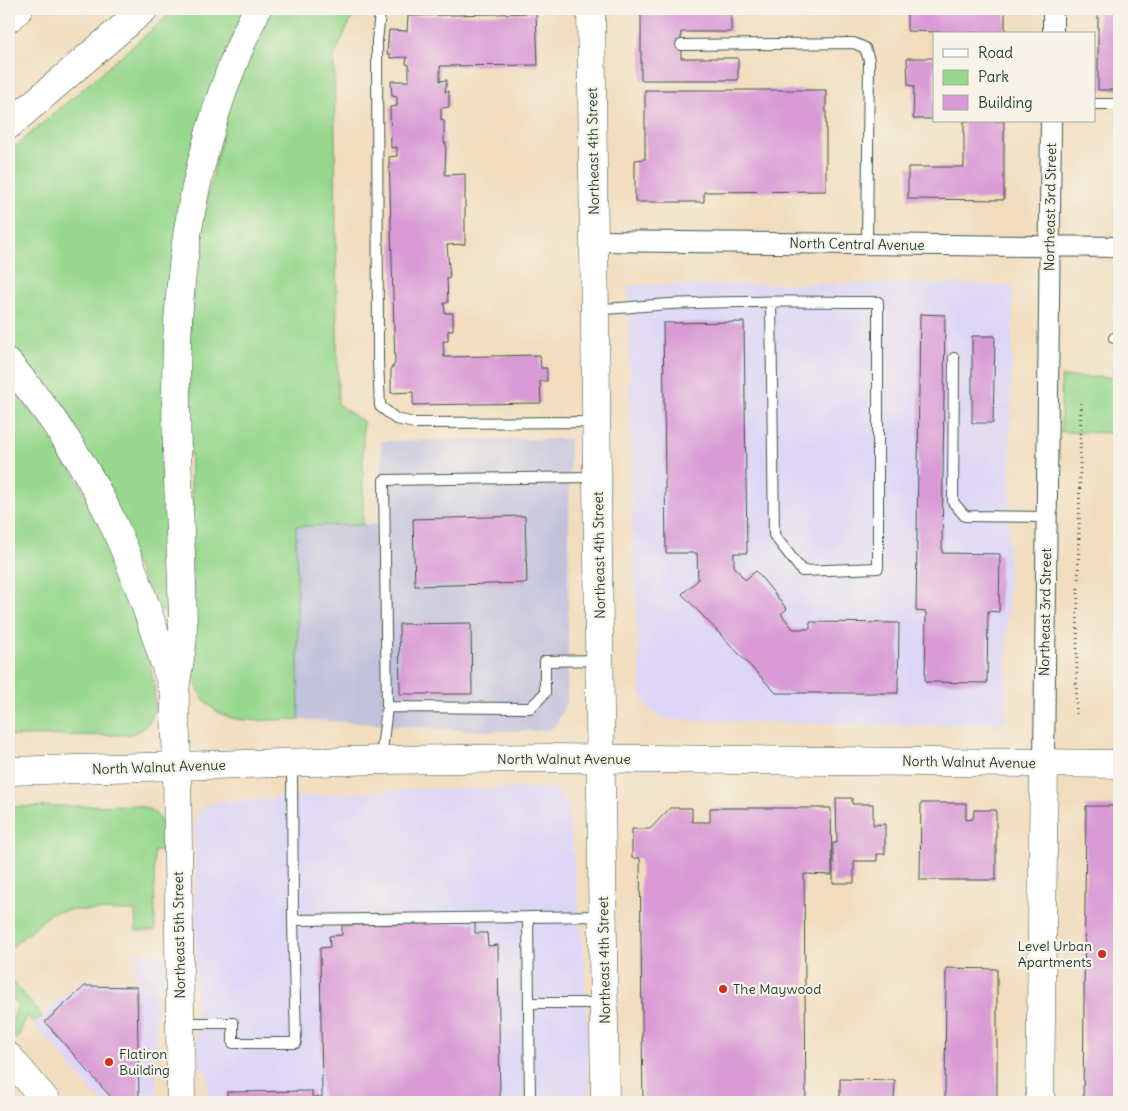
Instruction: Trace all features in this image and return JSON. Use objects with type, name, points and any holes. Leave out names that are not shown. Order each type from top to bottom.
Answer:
[{"type":"main road","points":[[9,13],[11,9]]},
{"type":"main road","points":[[9,18],[19,9]]},
{"type":"main road","points":[[9,125],[144,9]]},
{"type":"main road","points":[[175,694],[183,634],[177,394],[178,322],[184,259],[195,192],[214,119],[238,50],[257,9]]},
{"type":"main road","name":"Northeast 4th Street","points":[[591,9],[605,1102]]},
{"type":"main road","points":[[9,364],[58,429],[87,474],[116,528],[137,580],[175,694]]},
{"type":"main road","name":"Northeast 5th Street","points":[[175,694],[182,1102]]},
{"type":"main road","name":"North Walnut Avenue","points":[[9,771],[381,760],[601,758],[1119,764]]},
{"type":"main road","name":"Northeast 3rd Street","points":[[1040,1102],[1044,763]]},
{"type":"main road","points":[[9,1057],[47,1102]]},
{"type":"street","points":[[1053,9],[1053,32]]},
{"type":"street","name":"Northeast 3rd Street","points":[[1044,763],[1052,122]]},
{"type":"street","name":"North Central Avenue","points":[[594,241],[1119,247]]},
{"type":"lane","points":[[386,9],[380,13],[377,41],[378,361],[380,406],[396,419],[414,423],[597,422]]},
{"type":"lane","points":[[681,45],[854,43],[865,48],[869,60],[868,244]]},
{"type":"lane","points":[[1096,104],[1119,104]]},
{"type":"lane","points":[[595,309],[624,309],[671,304],[772,302],[878,302],[878,568],[802,571],[774,535],[772,302]]},
{"type":"lane","points":[[954,358],[953,502],[965,516],[1046,517]]},
{"type":"lane","points":[[381,760],[387,707],[384,480],[598,477]]},
{"type":"lane","points":[[387,707],[530,708],[545,693],[545,661],[600,660]]},
{"type":"lane","points":[[180,1023],[233,1022],[233,1043],[296,1043],[292,762]]},
{"type":"lane","points":[[294,920],[603,916]]},
{"type":"lane","points":[[528,917],[530,1102]]},
{"type":"lane","points":[[529,1004],[604,1003]]},
{"type":"path","points":[[1076,714],[1081,402]]},
{"type":"shaded area","points":[[909,283],[1013,286],[1006,723],[911,726],[661,719],[642,701],[632,533],[628,285]]},
{"type":"shaded area","points":[[570,439],[567,701],[556,725],[548,730],[539,731],[477,731],[299,719],[296,525],[381,524],[381,441]]},
{"type":"shaded area","points":[[418,789],[554,789],[560,793],[568,807],[585,967],[589,1102],[209,1102],[208,1075],[197,1063],[194,833],[197,815],[202,808],[216,802]]},
{"type":"shaded area","name":"Flatiron Building","points":[[136,951],[158,952],[164,959],[164,985],[156,987],[157,1093],[151,1098],[151,1102],[101,1102],[34,1023],[82,980],[136,982]]},
{"type":"green space","points":[[176,9],[245,9],[206,105],[169,611],[159,612],[61,411],[9,340],[9,152]]},
{"type":"green space","points":[[269,9],[356,9],[334,56],[338,405],[363,421],[363,525],[296,526],[299,719],[251,721],[223,715],[212,708],[202,696],[194,680],[189,342],[198,236],[231,99]]},
{"type":"green space","points":[[1061,377],[1119,377],[1119,433],[1061,432]]},
{"type":"green space","points":[[9,383],[55,444],[79,482],[103,530],[130,597],[142,632],[155,693],[153,714],[149,723],[134,733],[125,735],[9,736]]},
{"type":"green space","points":[[134,805],[151,811],[160,820],[162,826],[163,851],[154,851],[155,931],[136,931],[135,911],[68,910],[51,913],[9,950],[9,807]]},
{"type":"green space","points":[[9,977],[42,1016],[34,1023],[27,1015],[17,1040],[9,1029],[18,1005],[9,994]]},
{"type":"building","points":[[641,9],[731,9],[731,32],[681,32],[681,58],[738,58],[738,80],[641,80]]},
{"type":"building","points":[[907,9],[1005,9],[1005,32],[907,31]]},
{"type":"building","points":[[1098,9],[1119,9],[1119,90],[1098,90]]},
{"type":"building","points":[[536,13],[538,65],[440,66],[440,81],[447,80],[445,92],[449,91],[449,107],[441,108],[441,120],[444,121],[444,143],[446,143],[445,175],[465,174],[465,244],[447,245],[450,278],[447,278],[448,303],[444,303],[445,313],[453,313],[453,330],[448,331],[448,341],[443,341],[444,357],[540,355],[541,368],[547,368],[547,381],[540,381],[541,403],[413,405],[413,392],[391,393],[391,367],[395,363],[389,157],[397,156],[397,147],[391,148],[390,107],[397,106],[397,97],[392,96],[391,81],[409,81],[409,65],[406,64],[407,57],[390,58],[390,54],[387,54],[389,30],[407,31],[408,16]]},
{"type":"building","points":[[907,58],[933,58],[933,119],[913,119],[914,86],[908,85]]},
{"type":"building","points":[[645,90],[826,90],[826,191],[704,192],[704,202],[635,202],[635,160],[645,159]]},
{"type":"building","points":[[964,122],[1004,122],[1004,200],[908,199],[908,167],[964,167]]},
{"type":"building","points":[[920,314],[945,315],[942,553],[1000,554],[999,612],[988,611],[987,683],[925,682],[926,612],[916,611]]},
{"type":"building","points":[[744,322],[747,553],[734,553],[734,566],[745,580],[756,571],[787,609],[781,614],[793,629],[810,629],[810,622],[899,623],[898,693],[776,693],[682,594],[698,580],[697,553],[666,553],[663,323]]},
{"type":"building","points":[[972,336],[995,336],[993,423],[972,423]]},
{"type":"building","points":[[525,516],[527,583],[415,586],[413,519]]},
{"type":"building","points":[[471,623],[472,694],[400,694],[399,624]]},
{"type":"building","points":[[836,798],[852,798],[852,804],[873,804],[873,825],[885,824],[885,854],[877,854],[877,861],[854,861],[854,883],[833,883],[833,843],[837,843]]},
{"type":"building","points":[[921,803],[966,803],[966,820],[973,819],[974,810],[996,810],[996,880],[920,880]]},
{"type":"building","name":"Level Urban Apartments","points":[[1086,806],[1119,806],[1119,1102],[1083,1102]]},
{"type":"building","name":"The Maywood","points":[[670,808],[692,808],[692,822],[710,822],[710,808],[831,808],[832,875],[804,874],[806,1102],[643,1102],[640,858],[632,858],[632,829],[650,829]]},
{"type":"building","points":[[475,923],[475,933],[487,933],[488,946],[498,945],[500,1102],[227,1102],[227,1092],[312,1091],[312,1097],[322,1097],[320,948],[330,947],[329,936],[342,935],[342,925]]},
{"type":"building","points":[[946,968],[997,969],[997,1102],[945,1102]]},
{"type":"building","name":"Flatiron Building","points":[[85,986],[137,987],[139,1102],[115,1102],[45,1022]]},
{"type":"building","points":[[840,1079],[895,1080],[894,1102],[840,1102]]},
{"type":"place","name":"Level Urban Apartments","points":[[1102,954]]},
{"type":"place","name":"The Maywood","points":[[723,989]]},
{"type":"place","name":"Flatiron Building","points":[[109,1062]]}]
